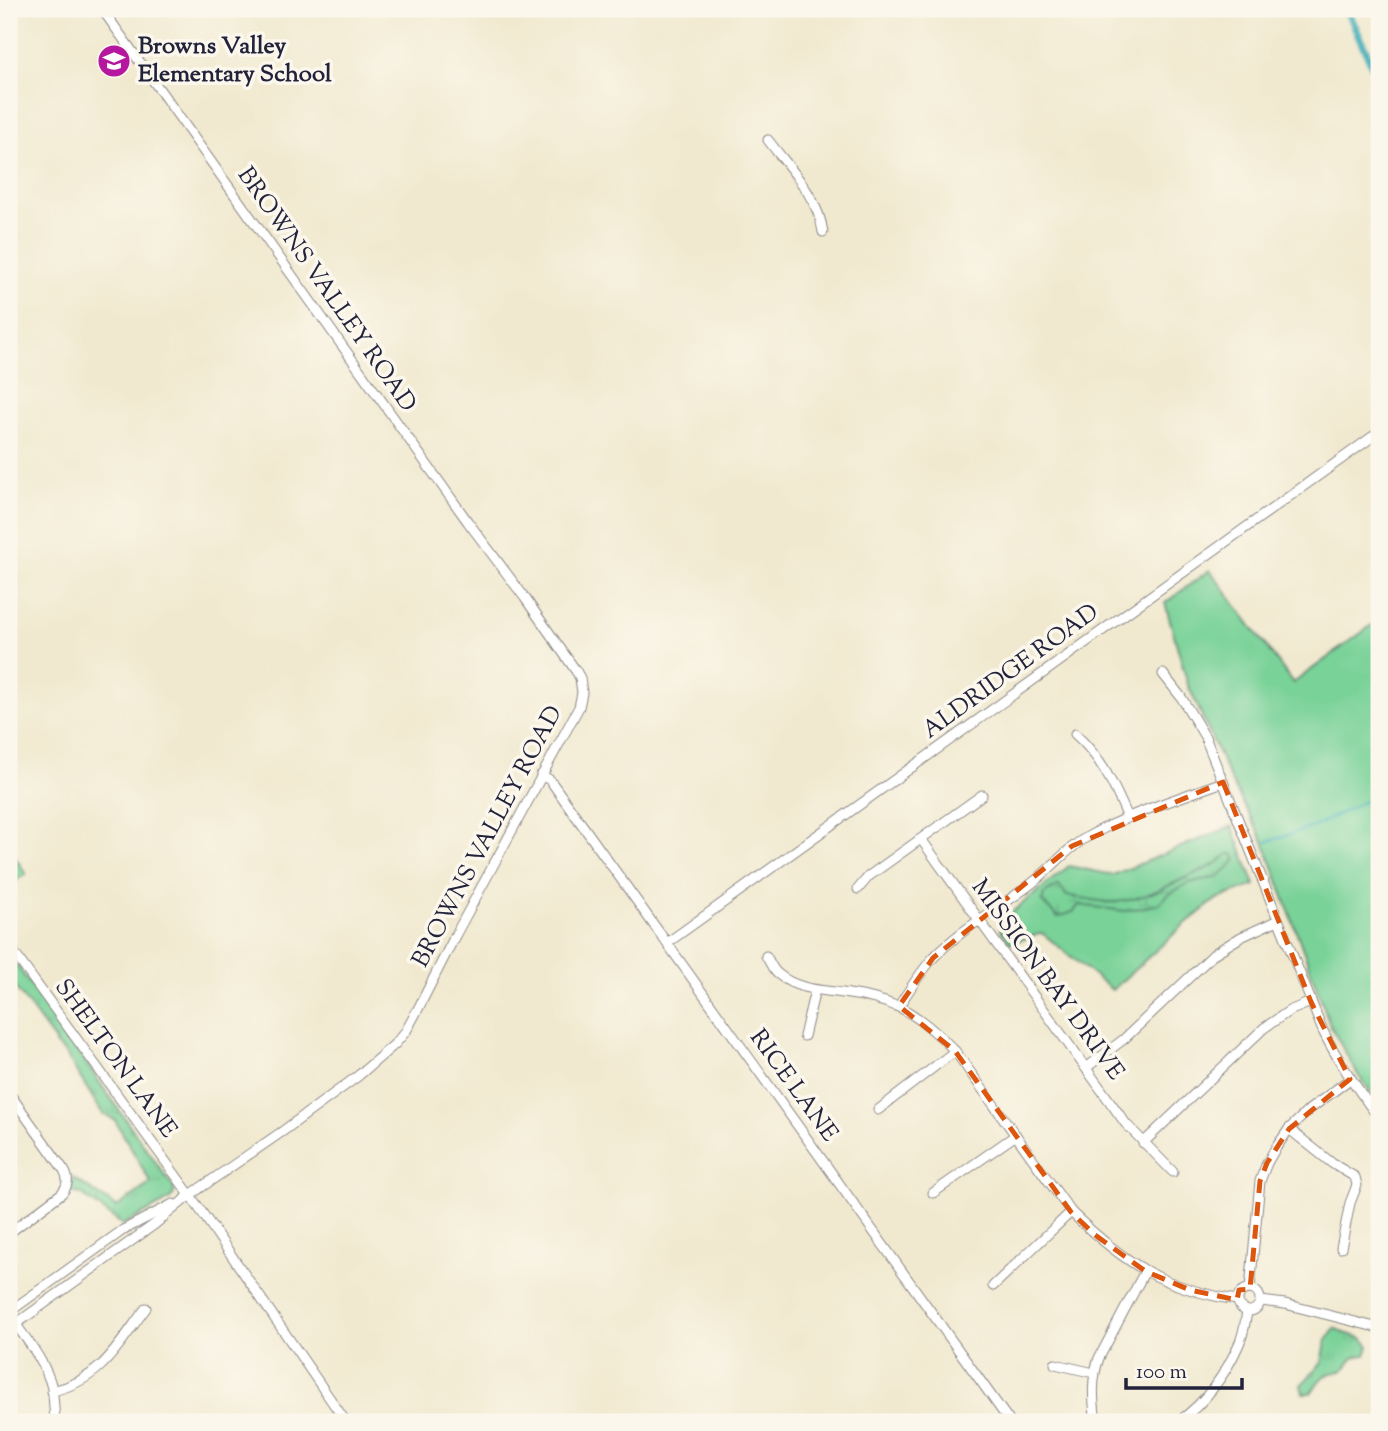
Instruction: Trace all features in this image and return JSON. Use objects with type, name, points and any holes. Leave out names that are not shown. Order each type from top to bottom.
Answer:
[{"type":"street","name":"BROWNS VALLEY ROAD","points":[[102,9],[525,598],[576,671],[582,693],[579,707],[406,1031],[395,1044],[348,1084],[190,1195]]},
{"type":"street","points":[[768,140],[814,201],[821,217],[823,232]]},
{"type":"street","name":"ALDRIDGE ROAD","points":[[667,943],[1379,432]]},
{"type":"street","points":[[1163,674],[1181,697],[1205,737],[1311,1002],[1336,1056],[1379,1118]]},
{"type":"street","points":[[1075,734],[1085,743],[1112,781],[1128,818]]},
{"type":"street","name":"RICE LANE","points":[[541,775],[550,780],[1010,1422]]},
{"type":"street","points":[[899,1006],[933,958],[1036,880],[1072,846],[1128,818],[1223,782]]},
{"type":"street","points":[[858,889],[869,876],[982,795]]},
{"type":"street","name":"MISSION BAY DRIVE","points":[[921,839],[1126,1124],[1173,1172]]},
{"type":"street","points":[[1086,1068],[1124,1039],[1214,953],[1241,936],[1278,920]]},
{"type":"street","name":"SHELTON LANE","points":[[9,946],[190,1195]]},
{"type":"street","points":[[766,956],[775,972],[802,987],[851,994],[899,1006],[956,1051],[1071,1212],[1095,1235],[1116,1253],[1145,1271],[1190,1290],[1237,1300]]},
{"type":"street","points":[[804,1036],[815,990]]},
{"type":"street","points":[[1143,1143],[1264,1028],[1289,1011],[1311,1002]]},
{"type":"street","points":[[878,1110],[956,1051]]},
{"type":"street","points":[[1250,1289],[1260,1181],[1275,1149],[1289,1129],[1310,1109],[1350,1079]]},
{"type":"street","points":[[9,1093],[64,1170],[67,1181],[62,1193],[9,1233]]},
{"type":"street","points":[[1289,1129],[1333,1164],[1355,1177],[1357,1185],[1350,1203],[1341,1248]]},
{"type":"street","points":[[933,1193],[1016,1135]]},
{"type":"street","points":[[55,1422],[52,1391],[40,1360],[12,1326],[9,1314],[123,1230],[190,1195]]},
{"type":"street","points":[[12,1326],[155,1224],[190,1195]]},
{"type":"street","points":[[190,1195],[346,1422]]},
{"type":"street","points":[[993,1286],[1071,1212]]},
{"type":"street","points":[[1096,1422],[1094,1373],[1099,1358],[1145,1271]]},
{"type":"street","points":[[1237,1300],[1242,1291],[1250,1289],[1256,1292],[1261,1301]]},
{"type":"street","points":[[1237,1300],[1240,1307],[1247,1312],[1255,1310],[1261,1301]]},
{"type":"street","points":[[1261,1301],[1298,1307],[1379,1328]]},
{"type":"street","points":[[52,1391],[76,1384],[93,1374],[103,1365],[146,1308]]},
{"type":"street","points":[[1178,1422],[1206,1397],[1222,1377],[1240,1343],[1247,1312]]},
{"type":"street","points":[[1055,1364],[1094,1373]]},
{"type":"highlighted area","points":[[1223,782],[1311,1002],[1350,1079],[1289,1129],[1267,1163],[1260,1181],[1250,1289],[1239,1290],[1237,1300],[1190,1290],[1145,1271],[1095,1235],[1071,1212],[955,1051],[899,1006],[933,958],[1072,846]]},
{"type":"green space","points":[[1210,570],[1293,683],[1379,620],[1379,1103],[1358,1075],[1331,1027],[1264,842],[1230,779],[1188,685],[1165,603]]},
{"type":"green space","points":[[1232,826],[1255,885],[1217,899],[1112,990],[1042,933],[1010,943],[1000,929],[1006,917],[1069,866],[1113,875]]},
{"type":"green space","points":[[9,848],[26,874],[9,885]]},
{"type":"green space","points":[[1228,854],[1233,854],[1236,859],[1218,877],[1188,883],[1166,896],[1159,904],[1125,911],[1079,905],[1073,912],[1058,917],[1042,902],[1044,894],[1059,885],[1067,896],[1111,902],[1136,898],[1208,868]]},
{"type":"green space","points":[[9,954],[174,1188],[174,1194],[169,1200],[123,1225],[81,1194],[70,1192],[73,1178],[117,1207],[151,1183],[115,1120],[103,1114],[65,1053],[55,1044],[9,979]]},
{"type":"green space","points":[[1335,1328],[1362,1338],[1369,1346],[1366,1355],[1356,1357],[1343,1370],[1324,1377],[1311,1393],[1303,1393],[1301,1385],[1322,1363],[1326,1342]]},
{"type":"waterway","points":[[1347,9],[1379,80]]},
{"type":"waterway","points":[[1267,842],[1318,825],[1360,803],[1379,797]]},
{"type":"place","name":"Browns Valley Elementary School","points":[[114,61]]}]
